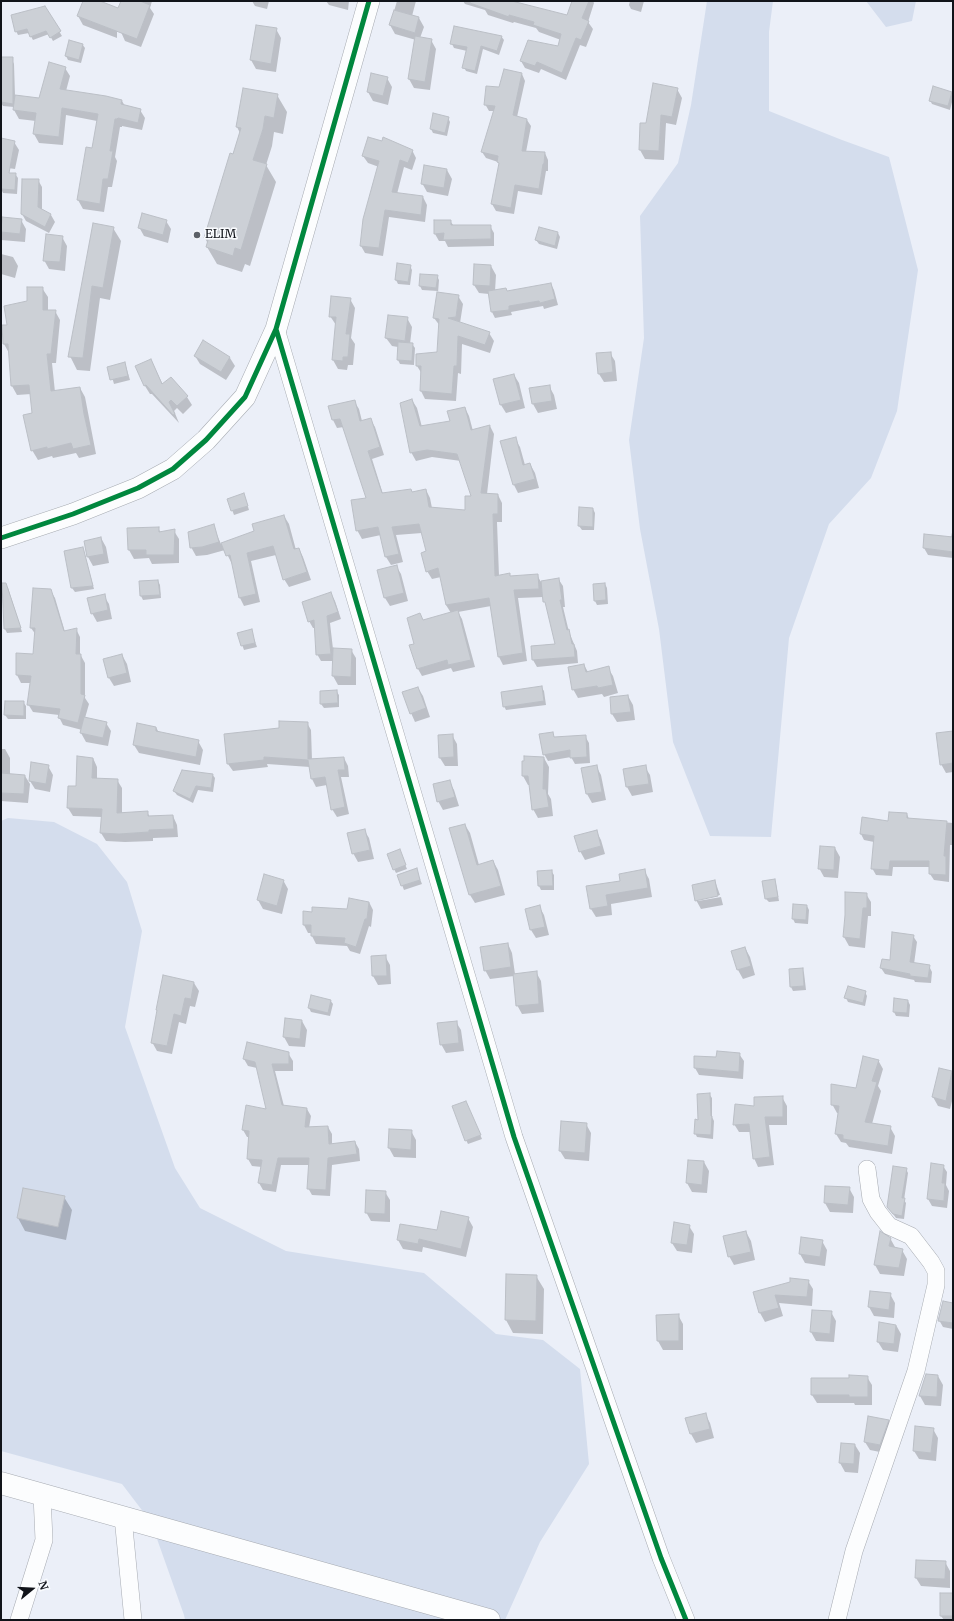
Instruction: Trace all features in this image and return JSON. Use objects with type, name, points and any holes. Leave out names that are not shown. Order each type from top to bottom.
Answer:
[{"type":"main road","points":[[1,1483],[489,1620]]},
{"type":"street","points":[[1,538],[73,514],[138,488],[173,468],[206,440],[244,397],[276,329],[369,1]]},
{"type":"street","points":[[276,329],[514,1137],[661,1558],[686,1620]]},
{"type":"street","points":[[837,1620],[854,1551],[916,1371],[936,1285],[936,1271],[911,1236],[889,1226],[878,1212],[871,1199],[867,1169]]},
{"type":"street","points":[[19,1620],[44,1540],[42,1494]]},
{"type":"street","points":[[123,1517],[132,1620]]},
{"type":"shaded area","points":[[707,1],[773,1],[769,32],[769,111],[889,157],[918,270],[897,411],[871,478],[829,524],[789,638],[771,837],[710,836],[673,742],[659,629],[640,529],[629,440],[644,338],[640,216],[678,163],[691,105]]},
{"type":"shaded area","points":[[866,1],[916,1],[912,21],[886,27]]},
{"type":"shaded area","points":[[8,818],[54,822],[97,844],[127,882],[142,931],[125,1027],[175,1168],[200,1208],[286,1251],[424,1273],[496,1334],[543,1340],[580,1369],[589,1464],[540,1542],[505,1620],[185,1620],[151,1522],[122,1484],[1,1451],[1,821]]},
{"type":"building","points":[[83,1],[100,1],[118,8],[121,1],[140,1],[150,5],[137,39],[77,16]]},
{"type":"building","points":[[470,1],[512,1],[567,15],[572,1],[589,1],[582,18],[589,21],[581,40],[576,38],[562,73],[537,62],[535,66],[520,61],[528,40],[558,46],[561,34],[533,25],[534,22],[509,15],[509,17],[470,3]]},
{"type":"building","points":[[45,6],[61,31],[50,38],[46,31],[30,37],[27,29],[15,32],[11,15]]},
{"type":"building","points":[[394,10],[419,17],[415,33],[389,25]]},
{"type":"building","points":[[256,25],[277,28],[271,64],[250,60]]},
{"type":"building","points":[[454,26],[502,36],[497,51],[481,46],[475,71],[462,68],[467,47],[450,44]]},
{"type":"building","points":[[415,36],[432,39],[425,82],[408,79]]},
{"type":"building","points":[[69,40],[83,44],[79,60],[65,56]]},
{"type":"building","points":[[1,57],[13,57],[13,104],[1,102]]},
{"type":"building","points":[[49,62],[66,67],[60,89],[106,96],[122,100],[121,104],[141,109],[138,123],[118,118],[115,119],[110,151],[113,151],[108,179],[103,179],[100,204],[77,200],[86,147],[92,148],[98,114],[62,108],[59,137],[33,134],[36,113],[13,110],[15,95],[39,98]]},
{"type":"building","points":[[504,69],[522,73],[513,115],[527,119],[522,151],[545,152],[539,189],[515,185],[511,208],[491,204],[499,163],[497,162],[498,156],[481,152],[495,106],[484,105],[486,86],[499,87]]},
{"type":"building","points":[[371,73],[388,77],[383,96],[367,92]]},
{"type":"building","points":[[653,83],[678,88],[672,117],[661,115],[659,151],[639,150],[640,123],[646,123]]},
{"type":"building","points":[[933,86],[952,92],[948,106],[929,101]]},
{"type":"building","points":[[243,88],[278,94],[274,118],[265,116],[263,129],[253,160],[267,164],[241,250],[235,248],[233,256],[206,247],[208,240],[204,238],[230,153],[233,154],[241,128],[236,127]]},
{"type":"building","points":[[433,113],[449,117],[445,133],[430,129]]},
{"type":"building","points":[[368,137],[382,141],[383,137],[413,150],[408,163],[400,160],[392,192],[423,196],[421,215],[385,210],[379,248],[360,246],[363,219],[379,161],[362,156]]},
{"type":"building","points":[[1,138],[15,141],[9,173],[16,173],[15,190],[1,189]]},
{"type":"building","points":[[424,165],[447,169],[444,188],[421,184]]},
{"type":"building","points":[[22,179],[39,179],[38,207],[51,214],[45,227],[21,214]]},
{"type":"building","points":[[142,213],[167,220],[163,235],[138,228]]},
{"type":"building","points":[[2,217],[22,219],[20,234],[1,232]]},
{"type":"building","points":[[434,220],[451,220],[451,225],[491,225],[491,239],[443,240],[444,233],[434,234]]},
{"type":"building","points":[[93,223],[114,227],[103,288],[92,286],[83,358],[68,357]]},
{"type":"building","points":[[539,227],[558,232],[555,246],[535,240]]},
{"type":"building","points":[[46,234],[63,236],[60,262],[43,261]]},
{"type":"building","points":[[397,263],[411,265],[408,282],[395,280]]},
{"type":"building","points":[[474,264],[491,265],[490,286],[473,285]]},
{"type":"building","points":[[420,274],[438,275],[436,288],[419,286]]},
{"type":"building","points":[[551,283],[555,299],[540,303],[539,301],[509,306],[509,310],[491,312],[488,291],[506,288],[507,291]]},
{"type":"building","points":[[27,287],[43,287],[43,310],[56,310],[51,354],[47,354],[51,391],[80,387],[91,445],[73,449],[71,443],[31,451],[23,415],[32,413],[29,385],[11,386],[8,344],[3,344],[2,325],[7,325],[4,306],[27,301]]},
{"type":"building","points":[[437,292],[459,295],[456,317],[448,318],[490,332],[485,345],[458,336],[457,366],[454,366],[452,394],[420,391],[421,366],[416,366],[416,354],[437,352],[439,319],[433,318]]},
{"type":"building","points":[[331,296],[351,298],[346,334],[350,334],[348,357],[343,357],[343,361],[332,360],[336,317],[329,317]]},
{"type":"building","points":[[388,315],[408,317],[405,341],[385,338]]},
{"type":"building","points":[[203,340],[230,357],[221,372],[194,356]]},
{"type":"building","points":[[398,342],[413,343],[412,361],[397,360]]},
{"type":"building","points":[[611,352],[613,372],[598,374],[596,353]]},
{"type":"building","points":[[151,359],[162,384],[171,377],[188,396],[177,406],[171,400],[169,402],[175,414],[173,415],[146,385],[144,386],[135,366]]},
{"type":"building","points":[[125,362],[128,376],[110,380],[107,367]]},
{"type":"building","points":[[514,374],[521,400],[500,405],[493,379]]},
{"type":"building","points":[[550,385],[552,401],[532,404],[529,388]]},
{"type":"building","points":[[412,399],[420,426],[450,421],[447,411],[465,407],[471,430],[490,425],[481,493],[498,494],[498,514],[493,514],[495,576],[510,573],[510,576],[538,574],[539,589],[514,590],[523,653],[498,657],[489,598],[446,605],[438,568],[426,572],[421,553],[426,551],[419,524],[392,527],[399,554],[385,557],[378,527],[356,531],[351,500],[366,498],[340,419],[332,420],[328,406],[355,400],[360,421],[371,418],[380,447],[368,451],[382,493],[411,489],[412,492],[426,489],[429,507],[465,510],[465,496],[471,496],[457,454],[427,450],[410,453],[400,403]]},
{"type":"building","points":[[516,437],[523,465],[530,463],[535,479],[513,485],[500,441]]},
{"type":"building","points":[[244,493],[248,506],[231,511],[227,499]]},
{"type":"building","points":[[579,507],[593,508],[593,527],[578,526]]},
{"type":"building","points":[[284,515],[294,549],[299,548],[307,572],[283,580],[273,546],[247,553],[256,594],[239,598],[230,555],[226,556],[221,543],[254,531],[252,524]]},
{"type":"building","points":[[214,524],[219,542],[202,547],[190,548],[188,532]]},
{"type":"building","points":[[159,527],[159,532],[175,529],[174,555],[146,555],[146,550],[128,550],[127,528]]},
{"type":"building","points":[[924,534],[953,537],[953,552],[923,548]]},
{"type":"building","points":[[101,537],[104,554],[87,557],[84,541]]},
{"type":"building","points":[[83,547],[93,586],[71,588],[64,551]]},
{"type":"building","points":[[397,565],[404,593],[384,598],[377,570]]},
{"type":"building","points":[[559,578],[562,600],[560,600],[567,630],[569,629],[572,644],[574,644],[575,657],[532,660],[531,646],[555,644],[545,602],[543,602],[541,581]]},
{"type":"building","points":[[158,580],[160,595],[140,596],[139,581]]},
{"type":"building","points":[[2,583],[6,583],[21,628],[4,629]]},
{"type":"building","points":[[605,583],[606,600],[594,601],[593,584]]},
{"type":"building","points":[[33,588],[51,589],[64,631],[77,628],[76,654],[81,654],[81,694],[85,695],[78,723],[58,718],[60,709],[27,705],[31,676],[16,675],[16,653],[33,654],[35,628],[30,628]]},
{"type":"building","points":[[331,592],[338,612],[327,616],[331,654],[316,655],[314,620],[308,622],[302,602]]},
{"type":"building","points":[[105,594],[108,610],[91,614],[87,598]]},
{"type":"building","points":[[458,610],[471,660],[448,665],[447,660],[417,669],[409,645],[414,644],[407,618],[420,613],[423,620]]},
{"type":"building","points":[[252,629],[255,643],[241,646],[237,633]]},
{"type":"building","points":[[333,648],[352,649],[351,677],[332,676]]},
{"type":"building","points":[[122,654],[127,673],[108,678],[103,659]]},
{"type":"building","points":[[584,664],[586,672],[609,666],[613,685],[572,690],[568,667]]},
{"type":"building","points":[[542,686],[544,701],[503,707],[501,692]]},
{"type":"building","points":[[418,687],[426,708],[410,714],[402,692]]},
{"type":"building","points":[[337,690],[338,703],[320,704],[320,691]]},
{"type":"building","points":[[628,695],[631,712],[611,714],[610,697]]},
{"type":"building","points":[[5,701],[24,701],[24,716],[4,715]]},
{"type":"building","points":[[84,717],[107,722],[103,738],[80,733]]},
{"type":"building","points":[[279,721],[308,722],[308,759],[344,757],[345,770],[338,770],[345,807],[331,810],[325,777],[311,779],[308,760],[264,757],[264,760],[227,764],[224,734],[279,728]]},
{"type":"building","points":[[137,723],[156,727],[156,731],[199,740],[196,757],[133,745]]},
{"type":"building","points":[[953,731],[953,763],[940,765],[936,733]]},
{"type":"building","points":[[553,732],[554,737],[586,735],[587,757],[570,758],[570,750],[543,755],[539,734]]},
{"type":"building","points":[[453,734],[454,757],[439,758],[438,735]]},
{"type":"building","points":[[77,756],[93,758],[92,778],[118,779],[117,813],[148,811],[148,816],[173,815],[174,829],[149,830],[149,832],[119,834],[100,833],[102,809],[67,808],[68,786],[76,786]]},
{"type":"building","points":[[524,756],[544,757],[543,789],[546,789],[549,807],[532,810],[528,776],[522,776],[522,761],[524,761]]},
{"type":"building","points":[[31,762],[49,765],[46,784],[29,781]]},
{"type":"building","points":[[597,765],[602,792],[586,794],[581,768]]},
{"type":"building","points":[[646,765],[649,784],[626,787],[623,769]]},
{"type":"building","points":[[182,770],[213,774],[211,788],[196,786],[190,799],[173,791]]},
{"type":"building","points":[[1,773],[25,775],[24,794],[1,793]]},
{"type":"building","points":[[450,780],[455,797],[437,802],[433,784]]},
{"type":"building","points":[[889,812],[907,813],[907,818],[947,821],[944,856],[946,856],[946,875],[929,874],[929,861],[890,861],[889,870],[871,869],[874,836],[860,834],[862,817],[888,821]]},
{"type":"building","points":[[465,824],[477,865],[493,860],[501,886],[469,895],[449,828]]},
{"type":"building","points":[[365,829],[370,850],[352,854],[347,833]]},
{"type":"building","points":[[597,830],[601,846],[579,852],[574,836]]},
{"type":"building","points":[[820,846],[835,847],[834,870],[818,869]]},
{"type":"building","points":[[400,849],[406,865],[393,870],[387,854]]},
{"type":"building","points":[[417,868],[420,880],[401,886],[397,875]]},
{"type":"building","points":[[645,869],[648,888],[606,895],[608,906],[590,909],[586,886],[620,881],[619,874]]},
{"type":"building","points":[[552,870],[553,886],[538,886],[537,871]]},
{"type":"building","points":[[264,874],[284,880],[277,906],[257,900]]},
{"type":"building","points":[[775,879],[778,897],[765,899],[762,881]]},
{"type":"building","points":[[715,880],[718,896],[695,901],[692,885]]},
{"type":"building","points":[[845,892],[867,893],[867,908],[863,908],[860,939],[843,937]]},
{"type":"building","points":[[349,898],[369,902],[367,919],[365,919],[356,947],[344,943],[345,938],[311,936],[311,925],[303,925],[303,911],[312,912],[312,907],[347,909]]},
{"type":"building","points":[[793,904],[807,905],[806,920],[792,919]]},
{"type":"building","points":[[540,905],[545,927],[530,930],[525,909]]},
{"type":"building","points":[[892,932],[914,935],[910,962],[930,965],[928,978],[910,976],[910,974],[880,968],[882,959],[890,960]]},
{"type":"building","points":[[508,943],[511,967],[484,971],[480,947]]},
{"type":"building","points":[[745,947],[751,966],[737,970],[731,951]]},
{"type":"building","points":[[386,955],[387,976],[372,976],[371,956]]},
{"type":"building","points":[[803,968],[804,986],[790,987],[789,969]]},
{"type":"building","points":[[537,971],[539,1004],[516,1006],[513,974]]},
{"type":"building","points":[[163,975],[194,982],[191,999],[185,998],[181,1016],[174,1014],[167,1046],[151,1043]]},
{"type":"building","points":[[848,986],[866,991],[863,1003],[844,998]]},
{"type":"building","points":[[311,995],[331,1000],[328,1013],[308,1008]]},
{"type":"building","points":[[894,998],[908,1000],[907,1013],[893,1012]]},
{"type":"building","points":[[285,1018],[302,1020],[300,1039],[283,1037]]},
{"type":"building","points":[[457,1021],[459,1043],[440,1045],[437,1023]]},
{"type":"building","points":[[247,1042],[289,1052],[289,1064],[272,1064],[282,1105],[307,1108],[305,1127],[328,1126],[329,1144],[355,1141],[357,1154],[328,1158],[326,1190],[307,1189],[309,1158],[278,1158],[272,1185],[258,1183],[262,1160],[247,1159],[249,1131],[242,1130],[246,1105],[266,1109],[255,1062],[243,1059]]},
{"type":"building","points":[[717,1051],[740,1053],[739,1072],[694,1068],[694,1056],[716,1057]]},
{"type":"building","points":[[863,1056],[879,1060],[872,1081],[877,1082],[865,1122],[891,1126],[888,1146],[843,1139],[843,1135],[835,1134],[839,1106],[831,1105],[831,1084],[856,1088]]},
{"type":"building","points":[[939,1068],[952,1071],[946,1101],[932,1097]]},
{"type":"building","points":[[710,1093],[712,1116],[711,1135],[694,1134],[695,1119],[698,1120],[697,1094]]},
{"type":"building","points":[[783,1096],[783,1117],[765,1117],[770,1157],[753,1159],[749,1124],[733,1125],[735,1104],[754,1106],[754,1097]]},
{"type":"building","points":[[466,1101],[481,1135],[465,1141],[452,1106]]},
{"type":"building","points":[[561,1121],[587,1123],[585,1153],[559,1151]]},
{"type":"building","points":[[389,1129],[412,1130],[411,1150],[388,1148]]},
{"type":"building","points":[[688,1160],[704,1161],[702,1185],[686,1183]]},
{"type":"building","points":[[931,1163],[944,1165],[942,1183],[945,1183],[944,1201],[927,1199]]},
{"type":"building","points":[[893,1166],[907,1168],[902,1198],[905,1198],[902,1216],[893,1214],[887,1207]]},
{"type":"building","points":[[825,1186],[850,1187],[848,1205],[824,1203]]},
{"type":"building","points":[[23,1188],[65,1196],[58,1227],[17,1218]]},
{"type":"building","points":[[366,1190],[386,1191],[385,1214],[365,1213]]},
{"type":"building","points":[[441,1211],[469,1217],[461,1249],[419,1239],[418,1244],[397,1240],[400,1224],[437,1230]]},
{"type":"building","points":[[674,1222],[690,1225],[687,1245],[671,1243]]},
{"type":"building","points":[[746,1231],[751,1252],[728,1257],[723,1236]]},
{"type":"building","points":[[880,1231],[891,1238],[889,1246],[903,1249],[899,1268],[874,1265]]},
{"type":"building","points":[[801,1237],[823,1240],[820,1257],[799,1254]]},
{"type":"building","points":[[506,1274],[537,1275],[536,1321],[505,1320]]},
{"type":"building","points":[[790,1278],[809,1280],[807,1297],[775,1295],[779,1308],[759,1313],[753,1292],[790,1282]]},
{"type":"building","points":[[870,1291],[891,1293],[889,1310],[868,1307]]},
{"type":"building","points":[[943,1301],[953,1303],[953,1323],[938,1321]]},
{"type":"building","points":[[812,1310],[832,1311],[830,1334],[810,1332]]},
{"type":"building","points":[[679,1314],[679,1341],[657,1341],[656,1315]]},
{"type":"building","points":[[879,1322],[896,1325],[894,1344],[877,1342]]},
{"type":"building","points":[[926,1374],[938,1375],[937,1397],[919,1396]]},
{"type":"building","points":[[849,1375],[868,1376],[868,1397],[849,1397],[849,1395],[811,1395],[811,1378],[849,1378]]},
{"type":"building","points":[[706,1413],[710,1429],[690,1434],[685,1418]]},
{"type":"building","points":[[868,1416],[889,1420],[880,1445],[864,1442]]},
{"type":"building","points":[[915,1426],[934,1428],[931,1453],[913,1451]]},
{"type":"building","points":[[841,1443],[855,1444],[854,1464],[839,1463]]},
{"type":"building","points":[[916,1560],[946,1561],[945,1579],[915,1578]]},
{"type":"building","points":[[940,1593],[953,1593],[953,1616],[940,1616]]},
{"type":"cycle path","points":[[1,538],[73,514],[138,488],[173,469],[206,440],[245,397],[276,329],[369,1]]},
{"type":"cycle path","points":[[276,329],[514,1137],[661,1558],[686,1620]]},
{"type":"place","name":"ELIM","points":[[197,235]]}]
